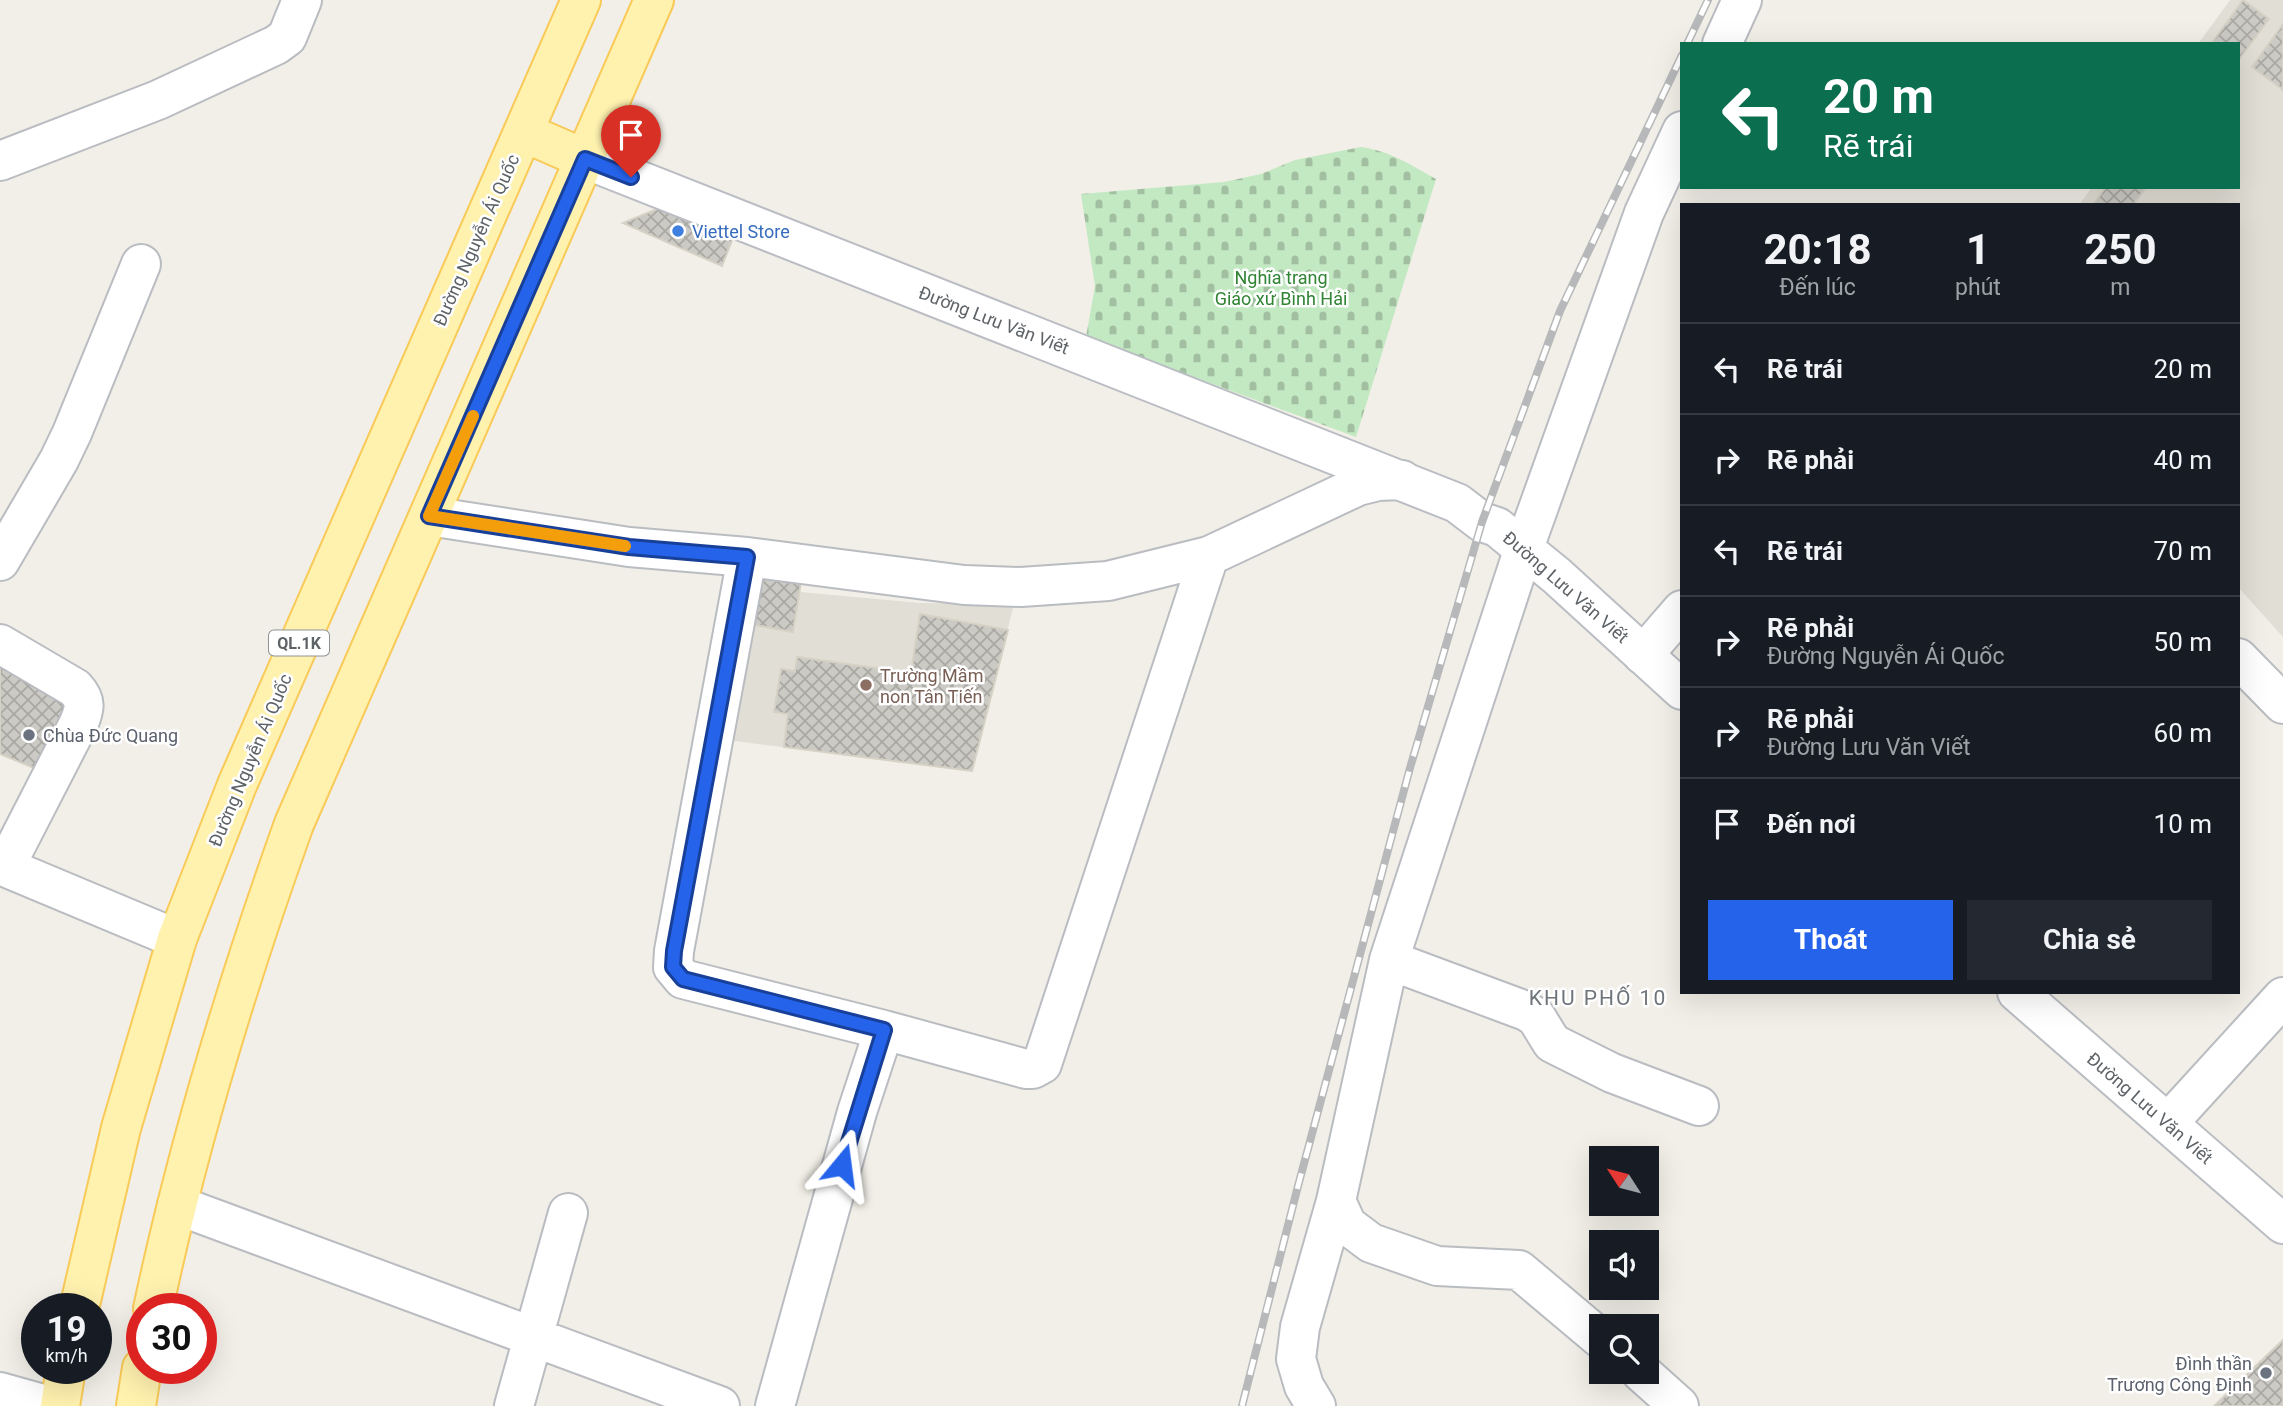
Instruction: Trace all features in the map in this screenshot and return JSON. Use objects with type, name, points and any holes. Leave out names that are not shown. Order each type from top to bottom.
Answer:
[{"type":"main road","name":"Đường Nguyễn Ái Quốc","points":[[83,1293],[121,1128],[177,939],[237,785],[581,0]]},
{"type":"main road","points":[[157,1293],[204,1096],[246,961],[290,835],[329,740],[654,0]]},
{"type":"main road","points":[[523,132],[585,159]]},
{"type":"main road","points":[[60,1406],[63,1384]]},
{"type":"main road","points":[[136,1406],[139,1384]]},
{"type":"street","points":[[0,161],[158,100],[276,45],[287,37],[302,0]]},
{"type":"street","points":[[1723,42],[1742,0]]},
{"type":"street","points":[[1316,1406],[1304,1387],[1296,1359],[1300,1326],[1336,1201],[1389,960],[1524,548],[1644,213],[1680,135]]},
{"type":"street","name":"Đường Lưu Văn Viết","points":[[585,159],[1457,503],[1482,522],[1497,527],[1524,548],[1680,688]]},
{"type":"street","points":[[0,561],[72,433],[141,264]]},
{"type":"street","name":"Đường Lưu Văn Viết","points":[[429,516],[629,547],[747,557],[964,585],[1021,586],[1108,581],[1209,556],[1357,486],[1378,481],[1402,480]]},
{"type":"street","points":[[747,557],[673,967],[683,979],[1033,1069],[1042,1064],[1209,556]]},
{"type":"street","points":[[1643,654],[1680,612]]},
{"type":"street","points":[[0,644],[75,688],[84,698],[85,711],[5,867],[177,939]]},
{"type":"street","points":[[2240,660],[2283,704]]},
{"type":"street","points":[[1389,960],[1526,1011],[1536,1017],[1552,1043],[1612,1073],[1699,1106]]},
{"type":"street","name":"Đường Lưu Văn Viết","points":[[2019,994],[2283,1224]]},
{"type":"street","points":[[2168,1124],[2283,997]]},
{"type":"street","points":[[775,1406],[853,1125],[884,1030]]},
{"type":"street","points":[[1336,1201],[1347,1225],[1371,1243],[1437,1266],[1519,1270],[1589,1329]]},
{"type":"street","points":[[177,1205],[720,1406]]},
{"type":"street","points":[[514,1406],[568,1213]]},
{"type":"street","points":[[1654,1384],[1679,1406]]},
{"type":"street","points":[[0,1392],[50,1406]]},
{"type":"shaded area","points":[[2230,0],[2283,0],[2283,637],[2240,589],[2240,203],[2080,203],[2091,189],[2240,189],[2240,42],[2199,42]]},
{"type":"shaded area","name":"Trường Mầm non Tân Tiến","points":[[759,574],[802,576],[800,592],[920,603],[1014,604],[972,771],[727,740]]},
{"type":"green space","name":"Nghĩa trang Giáo xứ Bình Hải","points":[[1361,147],[1391,155],[1436,179],[1356,437],[1086,337],[1095,286],[1081,194],[1224,182],[1261,174],[1295,160]]},
{"type":"building","points":[[2243,0],[2269,19],[2240,58],[2240,42],[2212,42]]},
{"type":"building","points":[[2283,24],[2283,90],[2252,67]]},
{"type":"building","points":[[2105,189],[2145,189],[2134,203],[2094,203]]},
{"type":"building","name":"Viettel Store","points":[[657,209],[666,209],[733,238],[722,266],[623,223]]},
{"type":"building","points":[[759,574],[802,576],[793,632],[749,624]]},
{"type":"building","points":[[920,614],[1008,630],[972,771],[784,747],[788,714],[774,712],[781,669],[795,671],[797,657],[911,673]]},
{"type":"building","name":"Chùa Đức Quang","points":[[0,661],[70,701],[39,770],[0,754]]},
{"type":"building","name":"Đình thần Trương Công Định","points":[[2283,1340],[2283,1406],[2214,1406]]},
{"type":"railway","points":[[1688,42],[1708,0]]},
{"type":"railway","points":[[1242,1406],[1410,768],[1482,522],[1560,311],[1680,59]]},
{"type":"slow traffic","points":[[473,416],[429,516],[625,546]]},
{"type":"place","name":"Viettel Store","points":[[678,231]]},
{"type":"place","name":"Trường Mầm non Tân Tiến","points":[[866,685]]},
{"type":"place","name":"Chùa Đức Quang","points":[[29,735]]},
{"type":"place","name":"Đình thần Trương Công Định","points":[[2266,1373]]},
{"type":"district","name":"KHU PHỐ 10","points":[[1598,998]]},
{"type":"route","points":[[631,177],[585,159],[429,516],[629,547],[747,557],[673,967],[683,979],[884,1030],[842,1165]]}]
